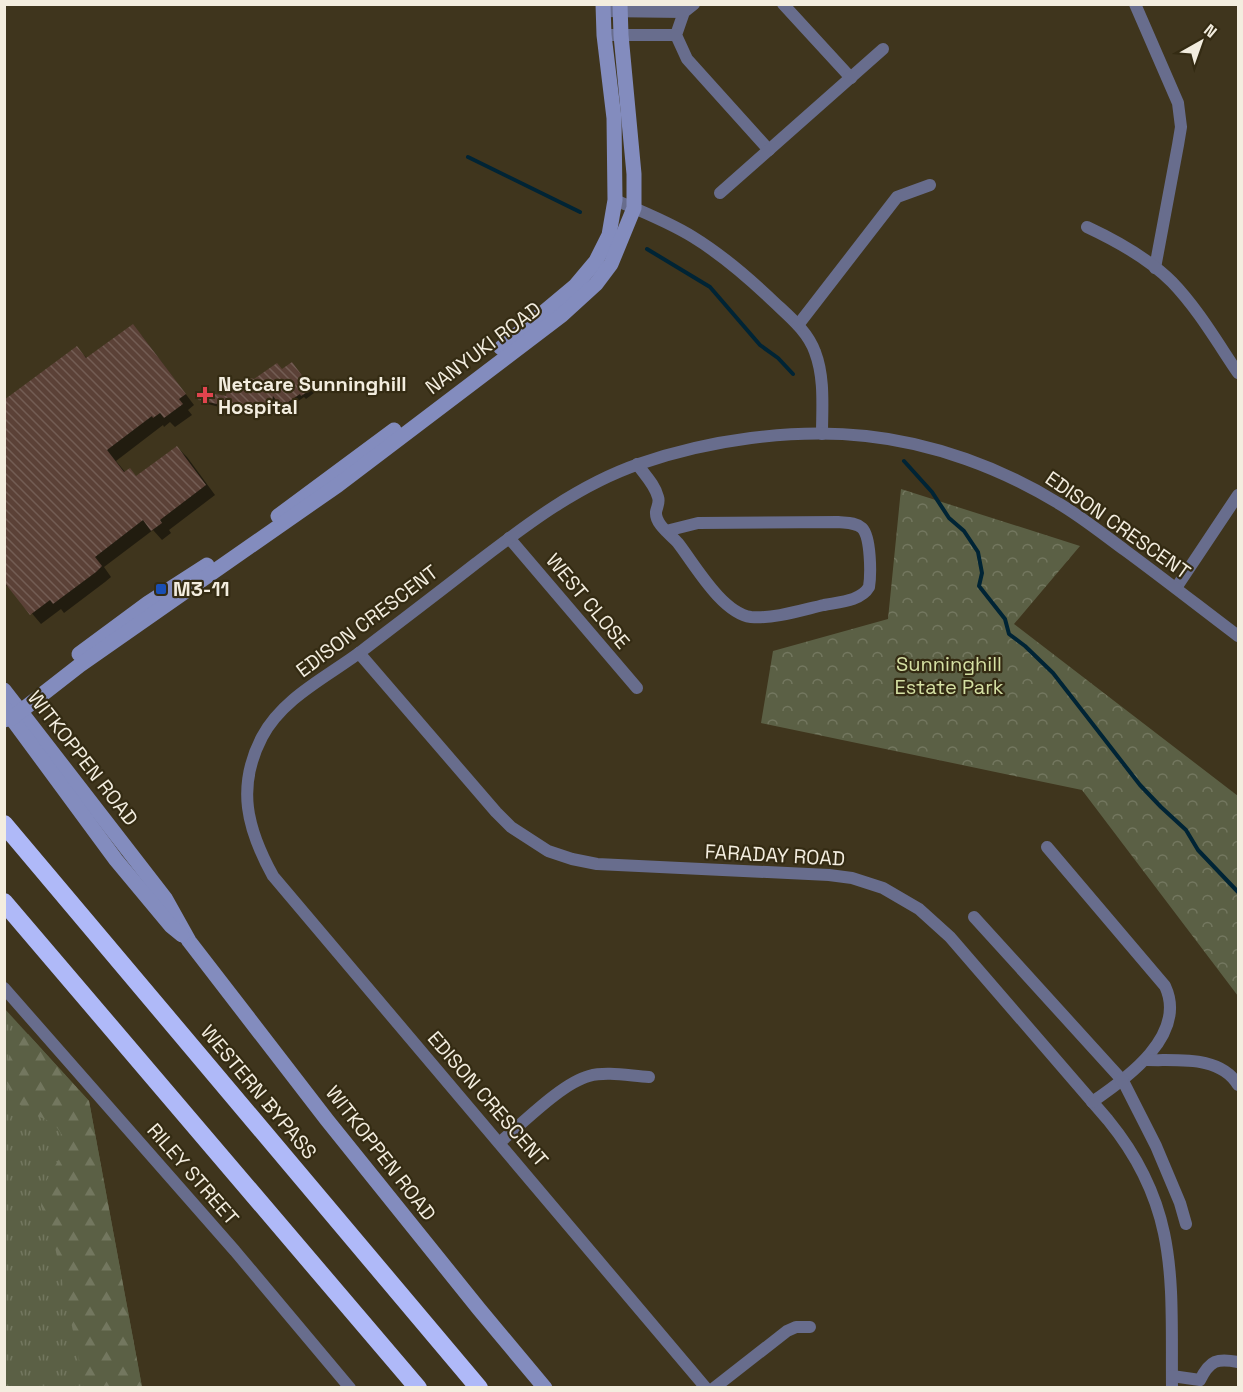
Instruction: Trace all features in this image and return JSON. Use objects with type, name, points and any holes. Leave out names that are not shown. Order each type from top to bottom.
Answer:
[{"type":"highway","name":"WESTERN BYPASS","points":[[4,824],[479,1388]]},
{"type":"highway","points":[[4,902],[418,1388]]},
{"type":"main road","name":"NANYUKI ROAD","points":[[9,712],[148,603],[270,522],[461,380],[532,324],[575,286],[596,261],[609,235],[615,200],[614,118],[603,8]]},
{"type":"main road","name":"NANYUKI ROAD","points":[[9,712],[338,485],[568,310],[596,284],[611,264],[634,208],[634,174],[621,35],[621,8]]},
{"type":"main road","name":"WITKOPPEN ROAD","points":[[4,690],[9,712],[165,897],[189,941],[327,1120],[479,1310],[545,1388]]},
{"type":"street","points":[[1135,4],[1181,114],[1178,145],[1155,267]]},
{"type":"street","points":[[786,6],[851,78]]},
{"type":"street","points":[[603,8],[689,8],[676,35]]},
{"type":"street","points":[[604,35],[676,35]]},
{"type":"street","points":[[676,35],[687,59],[769,150]]},
{"type":"street","points":[[720,193],[884,49]]},
{"type":"street","points":[[798,325],[897,197],[930,185]]},
{"type":"street","points":[[615,200],[691,236],[715,252],[736,268],[798,325],[814,349],[819,362],[822,434]]},
{"type":"street","points":[[1087,227],[1113,239],[1155,267],[1171,281],[1190,302],[1239,373]]},
{"type":"street","name":"EDISON CRESCENT","points":[[706,1388],[273,876],[249,820],[247,780],[253,758],[269,724],[284,707],[563,500],[637,464],[714,443],[753,437],[822,434],[864,436],[913,444],[945,453],[1012,478],[1078,516],[1239,636]]},
{"type":"street","points":[[637,464],[654,488],[659,502],[656,515],[666,531],[678,543],[720,598],[740,614],[764,617],[804,610],[860,596],[869,587],[866,534],[857,525],[849,523],[698,523],[666,531]]},
{"type":"street","points":[[1176,588],[1239,495]]},
{"type":"street","name":"WEST CLOSE","points":[[509,538],[637,688]]},
{"type":"street","name":"FARADAY ROAD","points":[[359,653],[496,812],[511,827],[548,850],[572,860],[627,867],[829,875],[870,883],[902,898],[927,916],[950,937],[1092,1102],[1141,1168],[1160,1211],[1170,1257],[1172,1382]]},
{"type":"street","points":[[1047,847],[1165,986],[1171,998],[1172,1007],[1169,1018],[1161,1038],[1147,1060],[1123,1081],[1092,1102]]},
{"type":"street","points":[[974,917],[1123,1081],[1156,1146],[1180,1203],[1186,1224]]},
{"type":"street","name":"RILEY STREET","points":[[4,988],[235,1251],[350,1388]]},
{"type":"street","points":[[1147,1060],[1205,1063],[1225,1071],[1239,1085]]},
{"type":"street","points":[[500,1143],[548,1101],[574,1082],[588,1076],[602,1074],[649,1077]]},
{"type":"street","points":[[714,1388],[787,1331],[796,1327],[810,1327]]},
{"type":"street","points":[[1172,1382],[1199,1384],[1206,1369],[1213,1362],[1224,1359],[1239,1362]]},
{"type":"green space","name":"Sunninghill Estate Park","points":[[901,489],[1080,546],[1014,624],[1238,796],[1238,996],[1082,790],[761,723],[773,651],[888,619]]},
{"type":"green space","points":[[4,1008],[89,1101],[142,1387],[5,1387]]},
{"type":"green space","points":[[28,1034],[89,1101],[142,1387],[85,1387],[55,1247],[41,1206],[43,1187],[66,1147],[56,1126],[23,1108],[15,1100],[9,1091],[7,1081],[6,1071],[12,1048],[18,1035]]},
{"type":"building","points":[[133,324],[186,394],[179,399],[183,404],[164,418],[160,413],[153,418],[152,416],[107,450],[124,472],[130,468],[136,476],[177,446],[206,485],[160,520],[162,523],[151,531],[143,520],[95,557],[102,566],[96,572],[53,604],[50,600],[30,615],[4,582],[4,400],[77,346],[86,358]]},
{"type":"building","points":[[292,362],[312,389],[281,407],[273,396],[270,411],[262,410],[261,413],[234,407],[234,412],[221,409],[222,405],[198,400],[200,391],[226,396],[228,384],[242,387],[244,377],[254,379],[277,363],[282,369]]},
{"type":"waterway","points":[[468,157],[580,212]]},
{"type":"waterway","points":[[647,249],[710,287],[760,345],[778,358],[793,374]]},
{"type":"waterway","points":[[904,461],[932,492],[949,518],[964,531],[978,552],[982,573],[979,586],[1005,619],[1009,634],[1053,673],[1140,785],[1186,830],[1198,850],[1238,892]]},
{"type":"place","name":"Netcare Sunninghill Hospital","points":[[205,395]]},
{"type":"place","name":"M3-11","points":[[161,589]]}]
